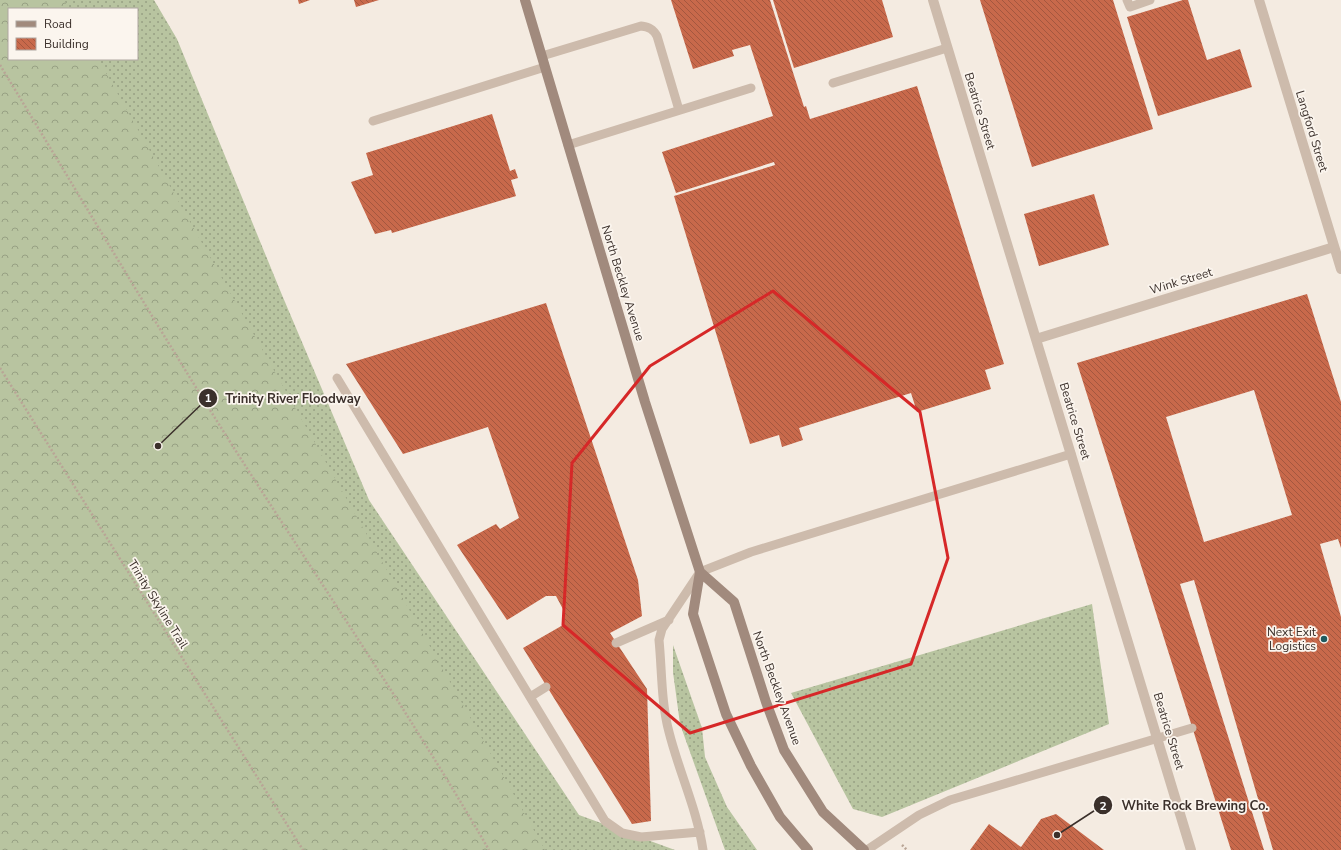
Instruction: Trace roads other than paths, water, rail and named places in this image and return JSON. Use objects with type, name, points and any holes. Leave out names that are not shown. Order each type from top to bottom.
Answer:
[{"type":"main road","name":"North Beckley Avenue","points":[[525,0],[645,402],[700,572],[693,614],[726,714],[751,766],[780,817],[808,850]]},
{"type":"main road","name":"North Beckley Avenue","points":[[700,572],[734,602],[766,702],[784,750],[823,812],[864,850]]},
{"type":"street","name":"Beatrice Street","points":[[933,0],[1191,850]]},
{"type":"street","name":"Langford Street","points":[[1259,0],[1341,269]]},
{"type":"street","name":"Wink Street","points":[[1036,339],[1334,247]]},
{"type":"lane","points":[[1127,0],[1130,7],[1150,0]]},
{"type":"lane","points":[[542,56],[641,26],[648,27],[658,36],[679,110]]},
{"type":"lane","points":[[832,83],[947,48]]},
{"type":"lane","points":[[373,121],[545,67]]},
{"type":"lane","points":[[568,145],[751,88]]},
{"type":"lane","points":[[337,378],[605,821],[622,833],[641,837],[700,832]]},
{"type":"lane","points":[[703,850],[694,807],[670,737],[665,710],[659,640],[662,629],[700,572],[751,552],[1071,454]]},
{"type":"lane","points":[[616,643],[670,619]]},
{"type":"lane","points":[[530,697],[546,686]]},
{"type":"lane","points":[[867,850],[918,815],[950,800],[1192,728]]},
{"type":"place","name":"Trinity River Floodway","points":[[158,446]]},
{"type":"place","name":"Next Exit Logistics","points":[[1324,639]]},
{"type":"place","name":"White Rock Brewing Co.","points":[[1057,835]]}]
